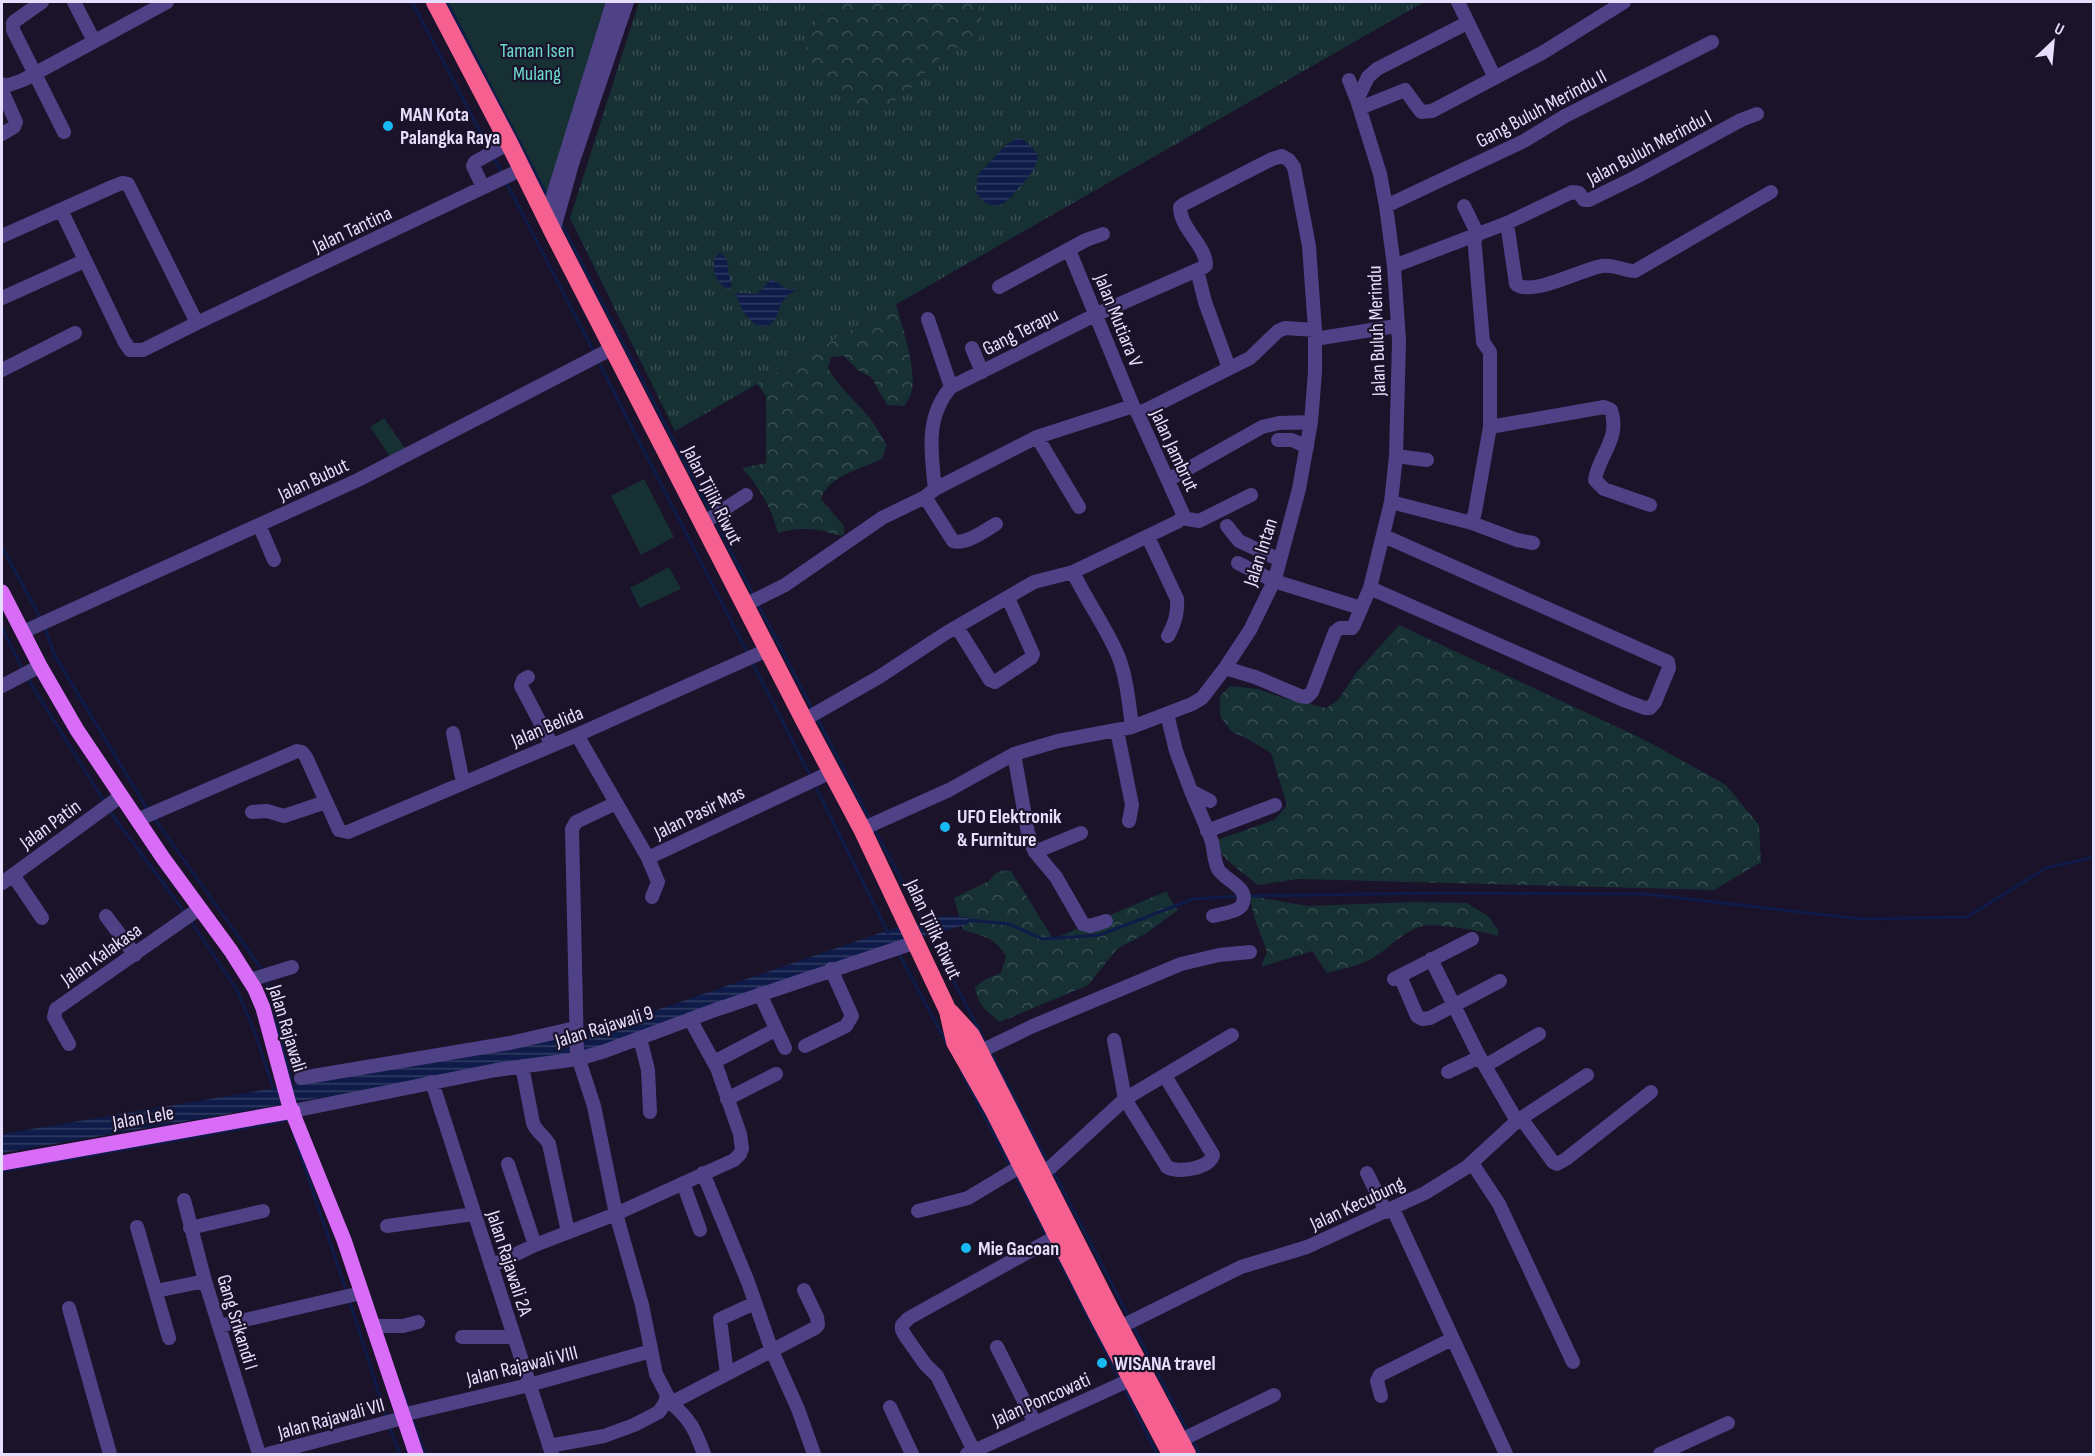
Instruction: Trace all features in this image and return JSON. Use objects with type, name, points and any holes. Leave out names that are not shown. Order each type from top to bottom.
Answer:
[{"type":"highway","name":"Jalan Tjilik Riwut","points":[[435,2],[509,142],[767,650],[862,829],[948,1011],[955,1042],[1057,1236],[1114,1330],[1179,1450]]},
{"type":"highway","name":"Jalan Tjilik Riwut","points":[[948,1011],[971,1035],[980,1052],[1114,1330],[1132,1380],[1179,1450]]},
{"type":"main road","name":"Jalan Rajawali","points":[[2,592],[40,666],[77,730],[137,820],[250,980],[263,1008],[291,1108],[344,1240],[352,1295],[373,1326],[394,1420],[416,1455]]},
{"type":"main road","name":"Jalan Lele","points":[[2,1163],[291,1108]]},
{"type":"street","points":[[42,2],[13,23],[13,30],[64,132]]},
{"type":"street","points":[[74,2],[94,41]]},
{"type":"street","points":[[2,84],[6,86],[13,84],[167,2]]},
{"type":"street","points":[[543,211],[550,205],[613,2]]},
{"type":"street","points":[[553,232],[572,164],[627,2]]},
{"type":"street","points":[[1458,2],[1495,78]]},
{"type":"street","points":[[1359,104],[1405,90],[1420,112],[1426,113],[1542,53],[1624,2]]},
{"type":"street","points":[[1359,104],[1368,77],[1377,69],[1467,23]]},
{"type":"street","name":"Gang Buluh Merindu II","points":[[1386,206],[1524,141],[1565,116],[1712,42]]},
{"type":"street","name":"Jalan Buluh Merindu","points":[[1225,668],[1307,697],[1312,692],[1335,632],[1340,628],[1352,628],[1370,588],[1384,536],[1391,502],[1396,456],[1399,341],[1396,326],[1394,266],[1380,174],[1359,104],[1349,80]]},
{"type":"street","points":[[2,91],[16,120],[14,128],[2,134]]},
{"type":"street","name":"Jalan Buluh Merindu I","points":[[1394,266],[1507,223],[1572,192],[1579,193],[1584,200],[1589,200],[1757,114]]},
{"type":"street","points":[[483,187],[473,166],[475,162],[509,142]]},
{"type":"street","name":"Jalan Intan","points":[[862,829],[950,790],[1014,754],[1058,741],[1132,727],[1202,698],[1250,630],[1274,581],[1311,422],[1315,334],[1309,246],[1294,167],[1289,160],[1282,156],[1272,159],[1180,207],[1188,230],[1205,259],[1201,268]]},
{"type":"street","name":"Jalan Tantina","points":[[61,210],[84,261],[130,350],[143,350],[522,169]]},
{"type":"street","points":[[2,236],[120,184],[128,184],[197,323]]},
{"type":"street","points":[[1507,223],[1516,284],[1522,287],[1538,287],[1604,265],[1635,271],[1771,192]]},
{"type":"street","points":[[1464,206],[1476,235],[1483,342],[1490,352],[1490,427],[1472,523]]},
{"type":"street","points":[[999,287],[1103,234]]},
{"type":"street","name":"Jalan Mutiara V","points":[[1069,250],[1136,410]]},
{"type":"street","points":[[2,298],[84,261]]},
{"type":"street","points":[[1201,268],[1205,302],[1229,368]]},
{"type":"street","name":"Gang Terapu","points":[[951,387],[1097,314],[1201,268]]},
{"type":"street","points":[[928,319],[951,387],[943,396],[934,414],[931,429],[930,493],[953,541],[958,543],[996,524]]},
{"type":"street","points":[[1136,410],[1250,358],[1278,331],[1285,328],[1315,334],[1396,326]]},
{"type":"street","points":[[2,370],[75,333]]},
{"type":"street","name":"Jalan Bubut","points":[[23,632],[358,480],[613,348]]},
{"type":"street","points":[[972,348],[982,372]]},
{"type":"street","points":[[1490,427],[1604,407],[1611,410],[1613,417],[1609,447],[1595,480],[1604,489],[1650,505]]},
{"type":"street","name":"Jalan Jambrut","points":[[745,605],[785,585],[882,518],[1037,437],[1136,410],[1183,514],[1182,518],[1168,528],[1073,572],[1034,582],[804,720]]},
{"type":"street","points":[[1168,480],[1262,427],[1280,423],[1311,422]]},
{"type":"street","points":[[1037,437],[1079,507]]},
{"type":"street","points":[[1278,440],[1292,440],[1307,447]]},
{"type":"street","points":[[1396,456],[1427,460]]},
{"type":"street","points":[[703,523],[746,495]]},
{"type":"street","points":[[1182,518],[1199,521],[1251,495]]},
{"type":"street","points":[[1391,502],[1472,523],[1517,540],[1533,543]]},
{"type":"street","points":[[259,525],[274,560]]},
{"type":"street","points":[[1227,525],[1239,542],[1280,560]]},
{"type":"street","points":[[1370,588],[1645,708],[1650,708],[1655,702],[1670,668],[1668,663],[1384,536]]},
{"type":"street","points":[[1148,537],[1177,599],[1178,609],[1175,623],[1168,636]]},
{"type":"street","points":[[1238,563],[1274,581],[1361,608]]},
{"type":"street","points":[[1073,572],[1119,659],[1128,695],[1132,727]]},
{"type":"street","points":[[957,627],[990,680],[995,682],[1031,658],[1033,654],[1008,597]]},
{"type":"street","name":"Jalan Belida","points":[[326,802],[339,830],[348,832],[577,735],[767,650]]},
{"type":"street","points":[[2,686],[40,666]]},
{"type":"street","points":[[528,677],[523,680],[521,686],[552,745]]},
{"type":"street","points":[[1167,714],[1176,752],[1207,831],[1218,868],[1239,886],[1243,896],[1239,908],[1213,916]]},
{"type":"street","points":[[1117,730],[1132,805],[1129,821]]},
{"type":"street","points":[[453,733],[463,783]]},
{"type":"street","name":"Jalan Pasir Mas","points":[[577,735],[648,858],[831,772]]},
{"type":"street","points":[[137,820],[294,751],[304,754],[326,802],[284,816],[267,811],[252,812]]},
{"type":"street","points":[[1014,754],[1028,833],[1035,852],[1056,876],[1083,924],[1090,926],[1106,921]]},
{"type":"street","points":[[1191,791],[1210,801]]},
{"type":"street","name":"Jalan Patin","points":[[7,879],[121,796]]},
{"type":"street","points":[[616,803],[576,822],[572,829],[577,1056],[594,1106],[616,1215],[635,1277],[656,1374],[667,1395],[668,1403],[683,1413],[694,1428],[704,1455]]},
{"type":"street","points":[[1207,831],[1275,805]]},
{"type":"street","points":[[1035,852],[1081,833]]},
{"type":"street","points":[[648,858],[658,882],[652,897]]},
{"type":"street","points":[[7,879],[42,918]]},
{"type":"street","name":"Jalan Kalakasa","points":[[69,1044],[54,1017],[56,1009],[200,908]]},
{"type":"street","points":[[106,916],[135,955]]},
{"type":"street","name":"Jalan Rajawali 9","points":[[291,1108],[577,1056],[640,1038],[831,969],[911,930]]},
{"type":"street","points":[[1472,939],[1396,978],[1417,1016],[1422,1019],[1430,1018],[1500,981]]},
{"type":"street","points":[[980,1052],[1033,1026],[1181,964],[1219,955],[1250,952]]},
{"type":"street","points":[[1431,959],[1482,1062],[1519,1120],[1553,1162],[1557,1164],[1566,1159],[1651,1092]]},
{"type":"street","points":[[250,980],[292,967]]},
{"type":"street","points":[[805,1047],[846,1026],[852,1016],[831,969]]},
{"type":"street","points":[[760,994],[784,1048]]},
{"type":"street","points":[[491,1266],[535,1245],[616,1215],[734,1160],[740,1154],[742,1149],[740,1134],[714,1062],[690,1019]]},
{"type":"street","points":[[714,1062],[776,1030]]},
{"type":"street","points":[[301,1078],[575,1032]]},
{"type":"street","points":[[1448,1072],[1482,1062],[1539,1034]]},
{"type":"street","points":[[1040,1173],[1051,1167],[1125,1099],[1232,1035]]},
{"type":"street","points":[[640,1038],[648,1070],[650,1112]]},
{"type":"street","points":[[1114,1040],[1125,1099],[1167,1167],[1181,1171],[1208,1164],[1213,1155],[1165,1076]]},
{"type":"street","points":[[522,1066],[534,1128],[544,1135],[549,1143],[568,1232]]},
{"type":"street","points":[[727,1099],[776,1074]]},
{"type":"street","name":"Jalan Kecubung","points":[[1114,1330],[1241,1267],[1307,1247],[1436,1187],[1472,1163],[1519,1120],[1587,1075]]},
{"type":"street","name":"Jalan Rajawali 2A","points":[[432,1082],[551,1450]]},
{"type":"street","points":[[1472,1163],[1499,1204],[1573,1362]]},
{"type":"street","points":[[508,1164],[535,1245]]},
{"type":"street","points":[[918,1211],[968,1198],[1021,1166]]},
{"type":"street","points":[[703,1173],[748,1282],[772,1351],[798,1409],[814,1455]]},
{"type":"street","points":[[1367,1173],[1389,1210],[1506,1455]]},
{"type":"street","points":[[683,1183],[700,1230]]},
{"type":"street","name":"Gang Srikandi I","points":[[184,1200],[205,1281],[259,1455]]},
{"type":"street","points":[[190,1228],[263,1211]]},
{"type":"street","points":[[387,1226],[474,1214]]},
{"type":"street","points":[[137,1227],[169,1338]]},
{"type":"street","points":[[970,1453],[940,1381],[906,1337],[902,1325],[909,1318],[1057,1236]]},
{"type":"street","points":[[156,1291],[205,1281]]},
{"type":"street","points":[[551,1450],[604,1436],[634,1425],[659,1412],[668,1403],[811,1330],[818,1325],[817,1317],[804,1290]]},
{"type":"street","points":[[219,1326],[352,1295]]},
{"type":"street","points":[[727,1374],[720,1319],[755,1303]]},
{"type":"street","points":[[69,1308],[110,1455]]},
{"type":"street","points":[[373,1326],[403,1326],[418,1322]]},
{"type":"street","points":[[462,1337],[484,1335],[513,1336],[514,1338]]},
{"type":"street","points":[[1381,1396],[1377,1381],[1380,1375],[1452,1339]]},
{"type":"street","points":[[997,1347],[1035,1423]]},
{"type":"street","name":"Jalan Rajawali VIII","points":[[394,1420],[651,1351]]},
{"type":"street","name":"Jalan Poncowati","points":[[970,1453],[1132,1380]]},
{"type":"street","points":[[1179,1450],[1274,1395]]},
{"type":"street","points":[[890,1407],[912,1455]]},
{"type":"street","name":"Jalan Rajawali VII","points":[[268,1455],[394,1420]]},
{"type":"street","points":[[1660,1455],[1728,1423]]},
{"type":"green space","name":"Taman Isen Mulang","points":[[439,2],[617,2],[551,221]]},
{"type":"green space","points":[[639,2],[1424,2],[675,431],[570,218]]},
{"type":"green space","points":[[824,2],[981,2],[979,7],[982,23],[979,40],[944,53],[908,91],[889,105],[872,109],[856,103],[842,89],[832,89],[815,67],[801,60]]},
{"type":"green space","points":[[896,304],[908,349],[913,385],[909,399],[904,406],[887,405],[871,377],[859,371],[844,356],[831,357],[828,368],[839,384],[869,417],[887,445],[882,459],[838,479],[825,491],[821,499],[844,526],[844,535],[807,529],[778,533],[764,498],[742,468],[766,463],[766,396],[757,384]]},
{"type":"green space","points":[[384,418],[405,448],[391,458],[370,427]]},
{"type":"green space","points":[[644,479],[674,537],[641,555],[611,496]]},
{"type":"green space","points":[[669,567],[681,589],[640,608],[630,588]]},
{"type":"green space","points":[[1399,625],[1647,741],[1726,785],[1759,825],[1761,862],[1714,890],[1299,879],[1258,885],[1228,861],[1211,842],[1274,820],[1287,805],[1271,753],[1232,732],[1220,716],[1220,696],[1230,686],[1258,689],[1283,698],[1327,708],[1338,700],[1356,673]]},
{"type":"green space","points":[[1004,870],[1011,871],[1053,939],[1167,891],[1178,910],[1145,934],[1117,949],[1088,985],[1000,1022],[980,1003],[975,987],[986,979],[1001,973],[1006,956],[993,941],[963,930],[954,898],[989,881],[996,873]]},
{"type":"green space","points":[[1250,896],[1308,906],[1414,902],[1467,903],[1488,916],[1498,930],[1498,936],[1458,928],[1426,926],[1407,933],[1371,959],[1327,973],[1312,951],[1261,967],[1267,952],[1254,917]]},
{"type":"water","points":[[1017,138],[1026,142],[1038,155],[1035,167],[1007,200],[996,206],[990,205],[976,193],[978,175],[1006,145]]},
{"type":"water","points":[[720,253],[727,262],[732,285],[729,290],[718,281],[715,273],[714,259]]},
{"type":"water","points":[[771,280],[786,289],[798,289],[785,298],[773,322],[764,326],[758,325],[752,322],[743,311],[737,293],[757,294]]},
{"type":"water","points":[[940,916],[967,917],[972,920],[968,924],[892,946],[601,1049],[2,1153],[2,1134],[483,1053],[593,1032],[886,931]]},
{"type":"waterway","points":[[412,2],[490,150]]},
{"type":"waterway","points":[[447,2],[547,196]]},
{"type":"waterway","points":[[493,155],[502,174]]},
{"type":"waterway","points":[[506,182],[594,352]]},
{"type":"waterway","points":[[561,223],[711,513]]},
{"type":"waterway","points":[[598,361],[748,654]]},
{"type":"waterway","points":[[714,519],[754,596]]},
{"type":"waterway","points":[[2,547],[41,619]]},
{"type":"waterway","points":[[758,604],[813,710]]},
{"type":"waterway","points":[[2,628],[23,670]]},
{"type":"waterway","points":[[45,628],[55,656],[148,810]]},
{"type":"waterway","points":[[751,660],[811,777]]},
{"type":"waterway","points":[[28,679],[105,803]]},
{"type":"waterway","points":[[816,716],[871,822]]},
{"type":"waterway","points":[[814,783],[888,933]]},
{"type":"waterway","points":[[108,809],[186,914]]},
{"type":"waterway","points":[[154,818],[263,971]]},
{"type":"waterway","points":[[874,828],[924,923]]},
{"type":"waterway","points":[[1246,896],[1438,893],[1645,894],[1861,919],[1967,917],[2046,868],[2094,857]]},
{"type":"waterway","points":[[969,920],[1009,924],[1043,939],[1100,935],[1193,899],[1240,896]]},
{"type":"waterway","points":[[190,920],[237,990],[255,1033],[274,1090]]},
{"type":"waterway","points":[[928,932],[986,1043]]},
{"type":"waterway","points":[[898,952],[947,1044]]},
{"type":"waterway","points":[[266,980],[293,1087]]},
{"type":"waterway","points":[[990,1051],[1048,1163]]},
{"type":"waterway","points":[[961,1071],[1011,1167]]},
{"type":"waterway","points":[[2,1171],[289,1120]]},
{"type":"waterway","points":[[293,1132],[347,1293]]},
{"type":"waterway","points":[[1053,1171],[1129,1317]]},
{"type":"waterway","points":[[1015,1175],[1047,1236]]},
{"type":"waterway","points":[[1051,1244],[1120,1380]]},
{"type":"waterway","points":[[349,1299],[387,1419]]},
{"type":"waterway","points":[[1133,1326],[1188,1432]]},
{"type":"waterway","points":[[1123,1386],[1157,1454]]},
{"type":"waterway","points":[[403,1392],[409,1409]]},
{"type":"waterway","points":[[412,1418],[425,1454]]},
{"type":"waterway","points":[[389,1425],[400,1454]]},
{"type":"waterway","points":[[1192,1440],[1200,1454]]},
{"type":"place","name":"MAN Kota Palangka Raya","points":[[388,126]]},
{"type":"place","name":"UFO Elektronik & Furniture","points":[[945,827]]},
{"type":"place","name":"Mie Gacoan","points":[[966,1248]]},
{"type":"place","name":"WISANA travel","points":[[1102,1363]]}]
